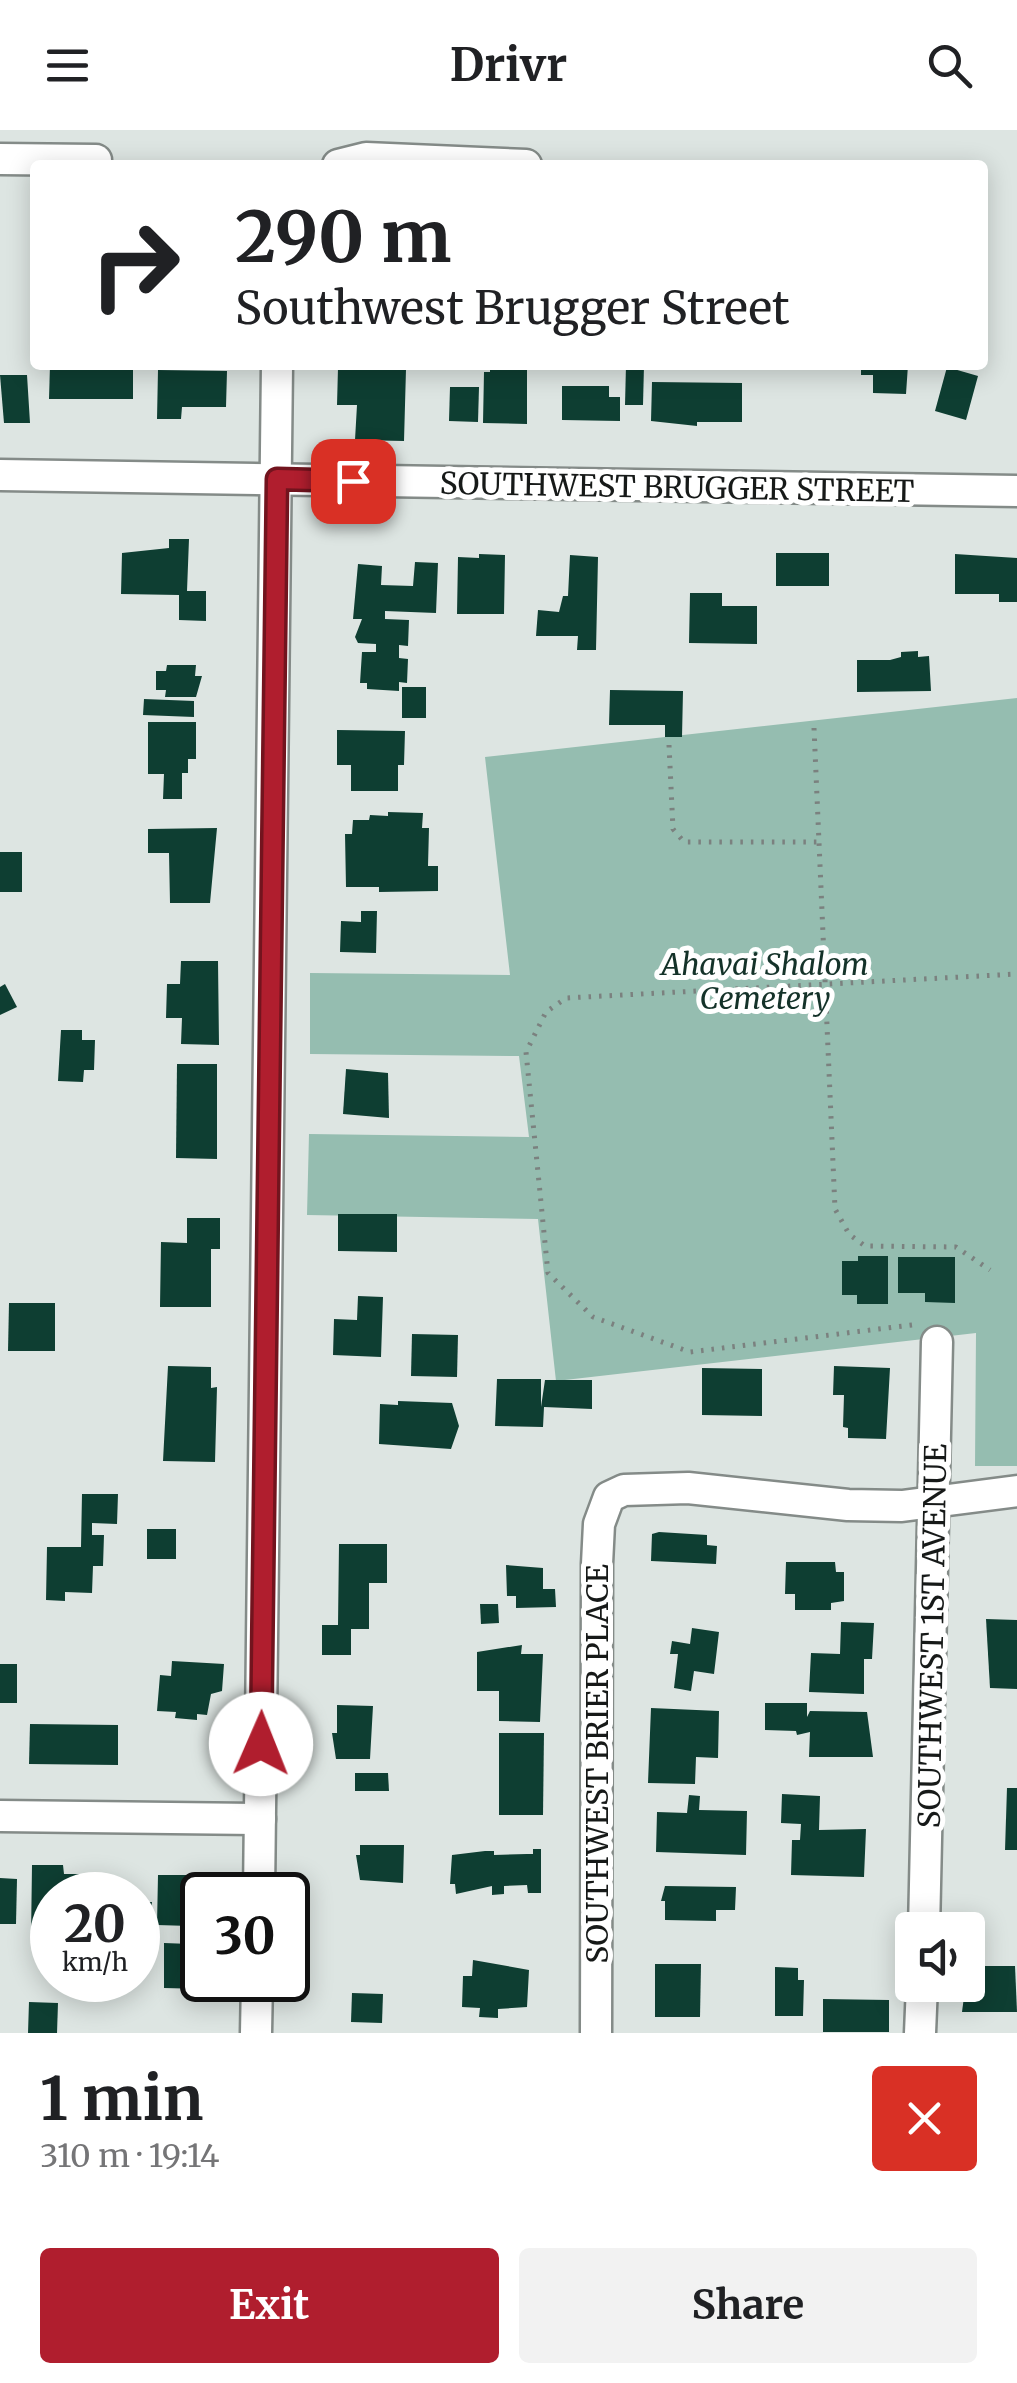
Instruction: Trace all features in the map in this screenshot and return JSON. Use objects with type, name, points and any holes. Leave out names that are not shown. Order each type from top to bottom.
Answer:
[{"type":"street","points":[[0,158],[96,160]]},
{"type":"street","points":[[358,160],[412,160]]},
{"type":"street","points":[[259,1872],[277,370]]},
{"type":"street","name":"SOUTHWEST BRUGGER STREET","points":[[0,476],[581,488],[1017,491]]},
{"type":"street","name":"SOUTHWEST 1ST AVENUE","points":[[925,1912],[937,1502],[928,1333]]},
{"type":"street","name":"SOUTHWEST BRIER PLACE","points":[[596,2033],[598,1564],[599,1524],[609,1497],[624,1490],[688,1488],[848,1505],[937,1502]]},
{"type":"street","points":[[937,1502],[1017,1491]]},
{"type":"street","points":[[0,1816],[260,1819]]},
{"type":"street","points":[[256,2033],[257,2002]]},
{"type":"street","points":[[920,2033],[921,2002]]},
{"type":"path","points":[[814,728],[836,1209],[849,1234],[865,1246],[956,1247],[990,1270]]},
{"type":"path","points":[[670,745],[673,829],[684,842],[820,842]]},
{"type":"path","points":[[928,1333],[690,1352],[593,1317],[548,1273],[526,1052],[546,1012],[566,998],[1017,974]]},
{"type":"green space","name":"Ahavai Shalom Cemetery","points":[[1017,698],[1017,1466],[975,1466],[976,1333],[556,1381],[538,1219],[307,1215],[309,1134],[529,1137],[519,1056],[310,1054],[310,973],[510,975],[485,757]]},
{"type":"building","points":[[50,370],[133,370],[133,399],[49,399]]},
{"type":"building","points":[[158,370],[227,371],[226,407],[182,407],[181,419],[157,419]]},
{"type":"building","points":[[338,370],[406,370],[404,441],[355,440],[357,405],[337,405]]},
{"type":"building","points":[[527,370],[527,424],[483,423],[484,372]]},
{"type":"building","points":[[626,370],[644,370],[643,405],[625,405]]},
{"type":"building","points":[[861,370],[908,370],[906,394],[873,393],[873,375],[861,375]]},
{"type":"building","points":[[946,370],[978,376],[966,420],[935,411]]},
{"type":"building","points":[[0,375],[27,375],[30,423],[4,423]]},
{"type":"building","points":[[652,382],[742,383],[742,422],[697,422],[697,426],[651,421]]},
{"type":"building","points":[[562,386],[609,386],[609,397],[620,397],[620,421],[562,420]]},
{"type":"building","points":[[450,387],[479,387],[478,422],[449,421]]},
{"type":"building","points":[[169,539],[189,539],[187,591],[206,591],[206,621],[179,620],[179,595],[121,594],[122,553],[169,548]]},
{"type":"building","points":[[776,553],[829,553],[829,586],[776,586]]},
{"type":"building","points":[[479,554],[505,555],[504,614],[457,614],[458,557],[479,558]]},
{"type":"building","points":[[955,554],[1017,558],[1017,602],[999,602],[999,594],[955,594]]},
{"type":"building","points":[[570,555],[598,557],[596,650],[577,650],[578,636],[536,636],[538,610],[559,612],[563,596],[568,596]]},
{"type":"building","points":[[415,562],[438,563],[436,613],[385,611],[385,619],[409,620],[408,646],[399,645],[399,658],[408,659],[407,683],[399,682],[399,691],[367,689],[367,683],[360,683],[362,652],[376,652],[376,644],[358,643],[355,637],[362,619],[353,619],[358,564],[382,566],[381,585],[413,586]]},
{"type":"building","points":[[690,593],[722,593],[722,606],[757,606],[757,644],[689,643]]},
{"type":"building","points":[[918,651],[918,657],[929,656],[931,691],[857,692],[857,660],[890,660],[901,657],[901,652]]},
{"type":"building","points":[[167,665],[196,665],[195,676],[202,676],[196,697],[165,697],[166,690],[156,690],[156,671],[166,671]]},
{"type":"building","points":[[402,687],[426,687],[426,718],[402,718]]},
{"type":"building","points":[[610,690],[683,691],[682,737],[665,737],[665,725],[609,725]]},
{"type":"building","points":[[144,699],[194,701],[194,717],[143,715]]},
{"type":"building","points":[[148,722],[196,722],[196,759],[188,759],[188,773],[182,773],[182,799],[163,799],[164,774],[148,774]]},
{"type":"building","points":[[337,730],[405,731],[404,765],[398,765],[398,791],[351,791],[351,765],[337,765]]},
{"type":"building","points":[[388,812],[423,813],[422,828],[429,828],[428,866],[438,866],[438,891],[379,892],[379,887],[346,887],[345,834],[352,834],[353,820],[369,820],[370,815],[388,816]]},
{"type":"building","points":[[217,828],[210,903],[170,903],[169,853],[148,853],[148,829]]},
{"type":"building","points":[[0,852],[22,852],[22,892],[0,892]]},
{"type":"building","points":[[361,911],[377,911],[376,953],[340,952],[341,921],[361,922]]},
{"type":"building","points":[[181,961],[218,961],[219,1045],[181,1044],[182,1018],[166,1018],[167,984],[180,984]]},
{"type":"building","points":[[5,984],[17,1007],[0,1015],[0,987]]},
{"type":"building","points":[[61,1030],[82,1030],[82,1040],[95,1040],[94,1070],[84,1070],[83,1082],[58,1081]]},
{"type":"building","points":[[177,1064],[217,1064],[217,1159],[176,1158]]},
{"type":"building","points":[[346,1069],[388,1073],[389,1118],[343,1114]]},
{"type":"building","points":[[338,1214],[397,1214],[397,1252],[338,1251]]},
{"type":"building","points":[[187,1218],[220,1218],[220,1249],[211,1249],[211,1307],[160,1307],[161,1242],[187,1243]]},
{"type":"building","points":[[858,1256],[888,1256],[888,1304],[857,1304],[857,1295],[842,1295],[842,1261],[858,1261]]},
{"type":"building","points":[[898,1257],[955,1257],[955,1303],[925,1302],[925,1293],[898,1293]]},
{"type":"building","points":[[358,1296],[383,1297],[381,1357],[333,1355],[334,1319],[357,1320]]},
{"type":"building","points":[[9,1303],[55,1303],[55,1351],[8,1351]]},
{"type":"building","points":[[412,1334],[458,1335],[457,1377],[411,1376]]},
{"type":"building","points":[[168,1366],[211,1367],[211,1388],[217,1387],[215,1462],[163,1461]]},
{"type":"building","points":[[834,1366],[890,1368],[886,1439],[848,1438],[848,1428],[843,1427],[844,1395],[833,1395]]},
{"type":"building","points":[[702,1368],[762,1369],[762,1416],[702,1415]]},
{"type":"building","points":[[497,1379],[541,1379],[541,1407],[545,1380],[592,1380],[592,1409],[544,1407],[543,1427],[495,1426]]},
{"type":"building","points":[[398,1401],[452,1403],[459,1426],[451,1449],[379,1444],[380,1404],[398,1405]]},
{"type":"building","points":[[82,1494],[118,1494],[117,1524],[92,1523],[92,1535],[104,1535],[103,1566],[93,1566],[92,1593],[65,1592],[65,1601],[46,1600],[47,1547],[81,1547]]},
{"type":"building","points":[[147,1529],[176,1529],[176,1559],[147,1559]]},
{"type":"building","points":[[652,1534],[707,1535],[707,1545],[717,1546],[716,1564],[651,1561]]},
{"type":"building","points":[[339,1544],[387,1544],[387,1583],[369,1583],[369,1629],[351,1629],[351,1655],[322,1655],[322,1625],[338,1625]]},
{"type":"building","points":[[786,1562],[835,1562],[836,1572],[844,1572],[844,1601],[831,1603],[831,1610],[795,1610],[795,1594],[785,1594]]},
{"type":"building","points":[[506,1565],[543,1568],[543,1589],[555,1589],[556,1607],[516,1608],[516,1596],[507,1596]]},
{"type":"building","points":[[480,1604],[498,1604],[499,1623],[481,1624]]},
{"type":"building","points":[[986,1619],[1017,1620],[1017,1689],[990,1688]]},
{"type":"building","points":[[841,1622],[874,1623],[872,1659],[864,1659],[864,1694],[809,1692],[811,1653],[840,1654]]},
{"type":"building","points":[[692,1628],[719,1632],[714,1674],[694,1671],[691,1691],[674,1688],[678,1654],[670,1654],[672,1641],[690,1644]]},
{"type":"building","points":[[522,1645],[521,1654],[543,1654],[540,1722],[499,1721],[499,1691],[477,1691],[477,1652]]},
{"type":"building","points":[[172,1661],[224,1664],[222,1691],[211,1694],[207,1715],[197,1714],[197,1720],[175,1718],[176,1712],[157,1711],[160,1675],[171,1676]]},
{"type":"building","points":[[0,1664],[17,1664],[17,1703],[0,1703]]},
{"type":"building","points":[[765,1703],[807,1703],[807,1717],[810,1711],[867,1712],[873,1757],[809,1757],[810,1732],[797,1735],[796,1731],[765,1730]]},
{"type":"building","points":[[337,1705],[373,1706],[370,1759],[336,1759],[332,1733],[337,1733]]},
{"type":"building","points":[[651,1708],[719,1711],[718,1758],[696,1757],[695,1784],[648,1783]]},
{"type":"building","points":[[30,1724],[118,1725],[118,1765],[29,1764]]},
{"type":"building","points":[[499,1733],[544,1733],[543,1815],[499,1815]]},
{"type":"building","points":[[355,1773],[388,1773],[389,1791],[355,1791]]},
{"type":"building","points":[[1007,1788],[1017,1788],[1017,1850],[1005,1850]]},
{"type":"building","points":[[782,1794],[820,1796],[819,1830],[866,1829],[864,1877],[791,1875],[792,1840],[800,1840],[801,1824],[781,1823]]},
{"type":"building","points":[[689,1795],[700,1796],[699,1810],[747,1811],[746,1855],[656,1852],[657,1812],[687,1813]]},
{"type":"building","points":[[360,1845],[404,1845],[403,1883],[360,1880],[356,1855],[360,1855]]},
{"type":"building","points":[[533,1849],[541,1849],[541,1893],[528,1893],[527,1885],[504,1886],[504,1894],[492,1895],[492,1886],[456,1894],[455,1884],[450,1884],[452,1855],[485,1851],[494,1851],[494,1855],[533,1854]]},
{"type":"building","points":[[32,1865],[63,1865],[64,1872],[32,1872]]},
{"type":"building","points":[[160,1875],[180,1875],[180,1926],[160,1925]]},
{"type":"building","points":[[0,1878],[17,1879],[16,1924],[0,1924]]},
{"type":"building","points":[[665,1886],[736,1887],[735,1910],[716,1910],[716,1921],[665,1920],[665,1901],[661,1901]]},
{"type":"building","points":[[164,1943],[180,1944],[180,1988],[164,1988]]},
{"type":"building","points":[[473,1960],[529,1970],[527,2007],[498,2009],[498,2018],[479,2017],[480,2008],[462,2007],[463,1976],[472,1976]]},
{"type":"building","points":[[655,1964],[701,1964],[700,2017],[655,2017]]},
{"type":"building","points":[[985,1966],[1015,1966],[1017,2012],[962,2012],[963,2002],[985,2002]]},
{"type":"building","points":[[775,1967],[798,1968],[798,1980],[804,1980],[803,2016],[775,2016]]},
{"type":"building","points":[[352,1993],[383,1994],[382,2023],[351,2022]]},
{"type":"building","points":[[823,1999],[889,2000],[889,2032],[823,2032]]},
{"type":"building","points":[[29,2002],[58,2003],[57,2033],[28,2033]]},
{"type":"route","points":[[261,1744],[277,479],[353,481]]}]
